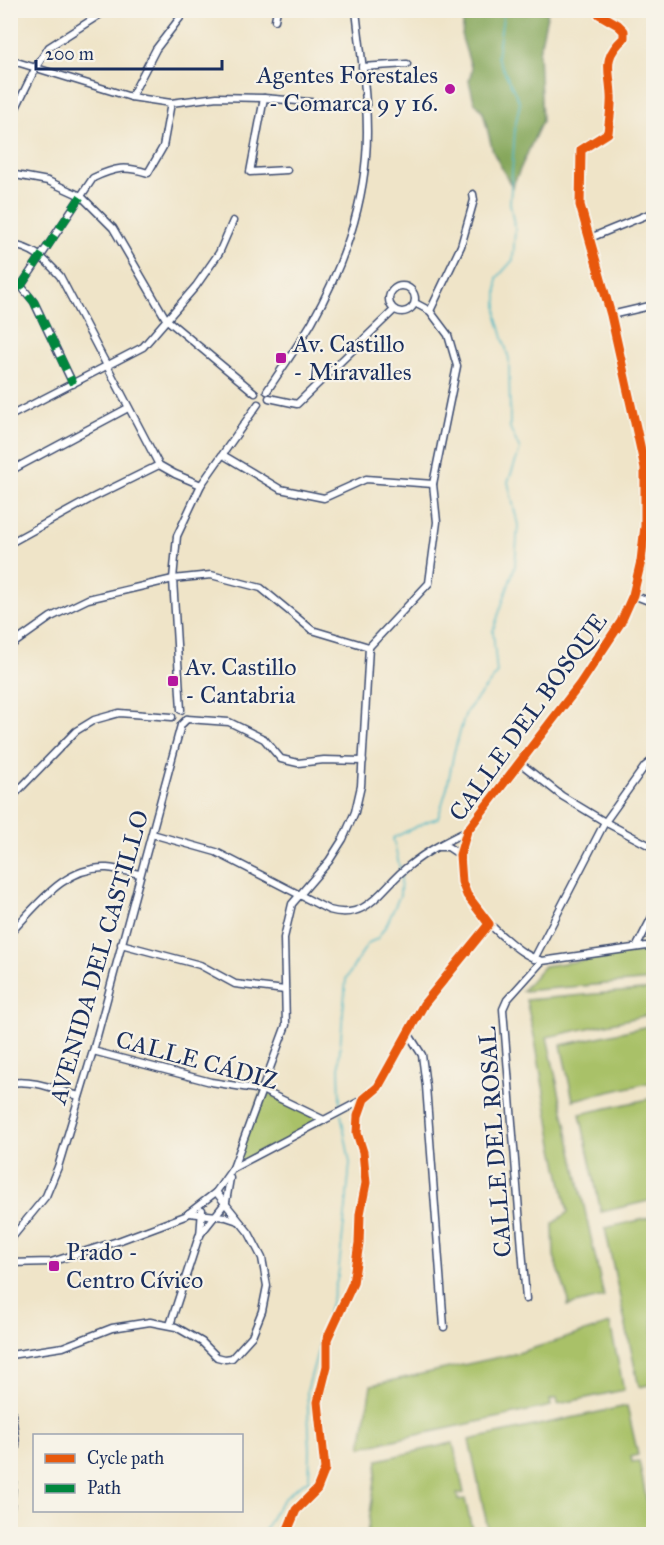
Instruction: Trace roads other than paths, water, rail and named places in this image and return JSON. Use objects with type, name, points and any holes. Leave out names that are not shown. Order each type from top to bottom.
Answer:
[{"type":"street","points":[[10,120],[36,67],[49,47],[107,10]]},
{"type":"street","points":[[131,97],[156,49],[186,10]]},
{"type":"street","points":[[275,20],[277,10]]},
{"type":"street","points":[[258,404],[265,404],[268,394],[312,321],[345,251],[358,203],[366,157],[366,107],[356,10]]},
{"type":"street","points":[[10,60],[131,97],[171,103],[217,97],[366,107]]},
{"type":"street","points":[[362,67],[407,64]]},
{"type":"street","points":[[264,99],[250,172],[287,170]]},
{"type":"street","points":[[21,286],[93,178],[111,169],[130,168],[148,173],[163,147],[171,103]]},
{"type":"street","points":[[10,174],[48,181],[81,196],[113,228],[166,319],[255,393]]},
{"type":"street","points":[[430,311],[461,246],[474,200],[473,194]]},
{"type":"street","name":"CALLE DEL BOSQUE","points":[[542,961],[520,951],[489,924],[467,895],[462,882],[459,848],[467,831],[520,764],[600,655],[621,622],[633,595],[640,561],[645,526],[645,468],[611,315],[581,212]]},
{"type":"street","points":[[590,238],[654,212]]},
{"type":"street","points":[[11,414],[143,347],[196,286],[219,253],[234,221]]},
{"type":"street","points":[[10,245],[42,256],[60,276],[159,465],[201,485]]},
{"type":"street","points":[[10,283],[21,286],[34,302],[73,384]]},
{"type":"street","points":[[404,286],[413,292],[415,303],[407,312],[394,310],[391,306],[390,295],[398,287],[404,286]]},
{"type":"street","points":[[200,1236],[226,1202],[232,1171],[286,1025],[284,938],[292,904],[329,861],[343,839],[355,812],[363,762],[369,647],[429,583],[437,522],[433,484],[457,366],[448,335],[430,311],[415,303]]},
{"type":"street","points":[[611,315],[654,305]]},
{"type":"street","points":[[255,393],[259,390],[297,404],[394,310]]},
{"type":"street","points":[[255,393],[254,397],[258,404]]},
{"type":"street","points":[[181,710],[173,579],[177,536],[201,485],[258,404]]},
{"type":"street","points":[[10,471],[128,408]]},
{"type":"street","points":[[223,455],[280,489],[324,498],[366,479],[433,484]]},
{"type":"street","points":[[10,543],[92,498],[159,465]]},
{"type":"street","points":[[645,526],[654,526]]},
{"type":"street","points":[[10,646],[51,617],[88,599],[173,579],[211,575],[261,588],[312,630],[369,647]]},
{"type":"street","points":[[633,595],[654,603]]},
{"type":"street","points":[[172,717],[174,713],[181,710]]},
{"type":"street","points":[[172,717],[175,723],[182,725],[187,719],[187,714],[181,710]]},
{"type":"street","points":[[10,799],[76,731],[94,720],[119,713],[172,717]]},
{"type":"street","points":[[187,719],[229,722],[264,739],[281,759],[298,763],[324,759],[363,762]]},
{"type":"street","name":"AVENIDA DEL CASTILLO","points":[[10,1240],[46,1196],[58,1167],[93,1051],[182,725]]},
{"type":"street","points":[[534,959],[605,822],[645,766],[654,759]]},
{"type":"street","points":[[520,764],[562,796],[654,848]]},
{"type":"street","points":[[152,834],[216,852],[339,913],[364,908],[376,900],[391,880],[409,865],[436,847],[467,831]]},
{"type":"street","points":[[453,838],[459,848]]},
{"type":"street","points":[[453,838],[461,838],[459,848]]},
{"type":"street","name":"CALLE DEL BOSQUE","points":[[436,847],[459,848]]},
{"type":"street","points":[[10,933],[58,883],[82,870],[107,868],[140,874]]},
{"type":"street","points":[[637,946],[654,913]]},
{"type":"street","points":[[10,1263],[51,1262],[118,1241],[189,1213],[216,1192],[232,1171],[364,1099],[378,1087],[424,1004],[489,924]]},
{"type":"street","points":[[121,944],[200,965],[235,984],[285,990]]},
{"type":"street","points":[[542,961],[654,945]]},
{"type":"street","name":"CALLE DEL ROSAL","points":[[526,1299],[503,1010],[507,1000],[542,961]]},
{"type":"street","points":[[408,1033],[422,1056],[426,1086],[444,1327]]},
{"type":"street","name":"CALLE CÁDIZ","points":[[93,1051],[211,1082],[262,1090],[324,1120]]},
{"type":"street","points":[[10,1083],[19,1081],[36,1084],[79,1096]]},
{"type":"street","points":[[10,1355],[63,1347],[112,1328],[150,1322],[170,1325],[202,1342],[217,1357],[232,1358],[252,1336],[262,1311],[267,1286],[262,1258],[249,1233],[216,1192]]},
{"type":"street","points":[[170,1325],[200,1236],[203,1204]]},
{"type":"street","points":[[189,1213],[233,1218],[241,1223]]},
{"type":"street","points":[[10,1399],[16,1444],[11,1515]]},
{"type":"waterway","points":[[400,869],[393,838],[438,818],[466,712],[497,674],[493,631],[515,566],[518,525],[508,482],[520,450],[510,428],[509,359],[497,317],[497,278],[513,260],[515,230],[510,203],[515,127],[520,103],[497,57],[504,10]]},
{"type":"waterway","points":[[340,1109],[339,1059],[346,979],[368,943],[377,939],[387,924],[400,895],[401,877]]},
{"type":"waterway","points":[[263,1534],[286,1496],[309,1480],[307,1391],[338,1276],[350,1163],[341,1114]]},
{"type":"place","name":"Agentes Forestales - Comarca 9 y 16.","points":[[450,89]]},
{"type":"place","name":"Av. Castillo - Miravalles","points":[[281,358]]},
{"type":"place","name":"Av. Castillo - Cantabria","points":[[173,681]]},
{"type":"place","name":"Prado - Centro Cívico","points":[[54,1266]]}]
